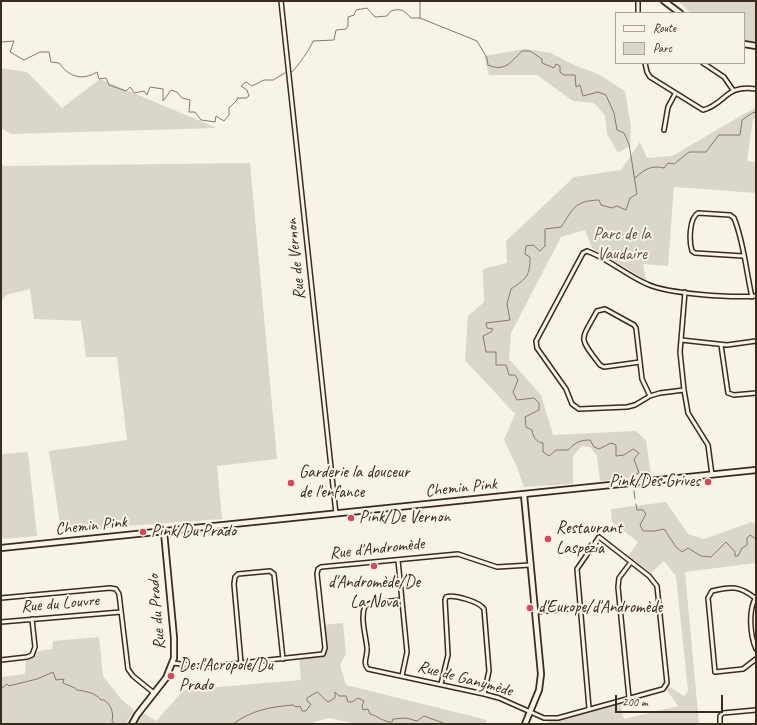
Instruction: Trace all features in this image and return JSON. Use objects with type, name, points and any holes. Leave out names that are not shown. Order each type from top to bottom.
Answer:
[{"type":"main road","points":[[664,1],[679,12]]},
{"type":"main road","points":[[745,44],[756,46]]},
{"type":"main road","name":"Chemin Pink","points":[[1,548],[756,470]]},
{"type":"main road","points":[[524,495],[541,674],[539,690],[525,724]]},
{"type":"main road","name":"Rue du Prado","points":[[132,724],[136,715],[166,678],[173,663],[174,638],[164,532]]},
{"type":"street","name":"Rue de Vernon","points":[[281,1],[336,514]]},
{"type":"street","points":[[638,1],[638,12]]},
{"type":"street","points":[[645,64],[650,77],[703,110],[733,90],[742,88],[756,89]]},
{"type":"street","points":[[704,64],[724,77],[733,90]]},
{"type":"street","points":[[664,130],[668,107],[676,94]]},
{"type":"street","points":[[744,256],[695,253],[692,251],[691,236],[693,217],[695,214],[730,215],[734,218],[744,256],[752,297]]},
{"type":"street","points":[[684,390],[650,396],[635,405],[627,407],[579,409],[572,404],[566,389],[537,348],[536,341],[584,252],[588,251],[646,284],[665,290],[752,297],[756,296]]},
{"type":"street","points":[[685,292],[680,352],[684,390],[688,412],[708,445],[712,475]]},
{"type":"street","points":[[640,362],[604,367],[600,365],[584,344],[583,337],[597,311],[605,309],[634,325],[636,328],[640,362],[642,379],[650,396]]},
{"type":"street","points":[[681,340],[721,345],[756,341]]},
{"type":"street","points":[[721,345],[728,393],[734,395],[756,393]]},
{"type":"street","name":"Rue de Ganymède","points":[[402,600],[368,603],[364,606],[363,612],[367,648],[366,668],[499,698],[530,713],[551,719],[663,689],[668,683],[658,589],[652,578],[598,537],[577,569],[579,608]]},
{"type":"street","name":"Rue d'Andromède","points":[[173,663],[202,667],[318,656],[323,654],[325,650],[318,569],[329,566],[458,554],[501,568],[530,565]]},
{"type":"street","points":[[398,560],[407,652],[402,676]]},
{"type":"street","points":[[629,698],[618,587],[619,578],[631,562]]},
{"type":"street","points":[[241,663],[234,584],[235,577],[238,574],[270,571],[274,574],[283,659]]},
{"type":"street","points":[[1,598],[114,588],[119,594],[128,668],[133,676],[154,694]]},
{"type":"street","points":[[756,649],[753,641],[751,610],[756,598],[740,588],[712,591],[708,598],[715,672],[743,669],[756,659]]},
{"type":"street","points":[[441,684],[448,655],[444,600],[446,597],[452,596],[480,604],[484,609],[489,671],[484,694]]},
{"type":"street","points":[[535,612],[579,608],[589,708]]},
{"type":"street","name":"Rue du Louvre","points":[[1,622],[121,612]]},
{"type":"street","points":[[1,660],[32,655],[35,647],[32,619]]},
{"type":"street","points":[[720,724],[720,716],[723,713],[756,710]]},
{"type":"green space","points":[[678,1],[756,1],[756,47],[745,45],[745,12],[690,12]]},
{"type":"green space","points":[[525,49],[551,53],[574,65],[598,74],[625,91],[631,127],[630,146],[618,153],[607,134],[605,115],[594,103],[573,101],[537,75],[489,75],[484,56]]},
{"type":"green space","points":[[1,68],[27,72],[62,108],[100,79],[217,128],[11,134],[1,128]]},
{"type":"green space","name":"Parc de la Vaudaire","points":[[756,107],[756,119],[753,119],[747,161],[756,162],[756,193],[674,187],[668,266],[643,264],[646,280],[592,248],[585,230],[561,237],[511,333],[509,359],[541,395],[553,435],[636,431],[646,440],[651,476],[600,481],[597,456],[590,447],[582,446],[573,456],[573,484],[524,487],[517,467],[504,440],[515,414],[465,360],[468,316],[484,302],[483,269],[507,263],[506,241],[574,177],[621,170],[640,142],[647,158],[672,156]]},
{"type":"green space","points":[[250,163],[277,459],[217,466],[222,519],[61,531],[49,451],[127,440],[117,357],[86,357],[81,321],[34,319],[30,289],[6,295],[1,302],[1,164],[4,166]]},
{"type":"green space","points":[[28,452],[37,536],[1,539],[1,454]]},
{"type":"green space","points":[[666,502],[688,534],[704,539],[752,522],[756,524],[756,563],[685,572],[699,724],[547,724],[548,721],[620,702],[624,719],[678,706],[666,689],[668,686],[684,696],[688,691],[676,576],[664,561],[651,573],[628,556],[638,542],[612,522],[611,509]]},
{"type":"green space","points":[[343,623],[346,654],[340,665],[346,685],[487,720],[485,724],[357,724],[329,718],[314,722],[314,724],[136,724],[143,713],[156,721],[184,690],[301,680],[299,658],[324,652],[323,625]]},
{"type":"green space","points":[[99,637],[103,676],[121,699],[134,710],[126,724],[1,724],[1,677],[25,674],[26,660],[39,651],[52,649],[53,641]]},
{"type":"waterway","points":[[420,1],[420,18]]},
{"type":"waterway","points":[[292,72],[304,57],[313,41],[334,40],[336,30],[346,29],[348,26],[348,17],[354,15],[356,10],[367,8],[375,17],[387,16],[391,11],[400,10],[404,11],[411,18],[420,18],[477,41],[487,58],[488,65],[503,67],[510,63],[522,51],[530,51],[542,59],[542,63],[554,68],[556,64],[560,66],[560,72],[564,75],[575,75],[576,87],[580,85],[583,96],[598,92],[606,95],[614,113],[617,130],[624,133],[629,144],[637,194],[630,198],[626,210],[617,206],[612,208],[601,205],[599,200],[579,204],[572,210],[561,227],[545,229],[545,246],[540,251],[533,245],[526,246],[525,254],[530,257],[528,273],[521,282],[511,289],[507,304],[510,320],[486,323],[487,328],[493,329],[491,332],[483,336],[486,352],[496,352],[496,365],[506,365],[509,375],[515,375],[518,380],[513,392],[517,400],[534,398],[539,403],[539,410],[525,417],[526,427],[532,430],[534,437],[543,443],[543,452],[549,456],[556,450],[568,450],[578,442],[586,440],[590,440],[594,447],[599,449],[611,443],[616,445],[616,456],[624,455],[633,449],[639,453],[634,459],[639,473],[632,476]]},
{"type":"waterway","points":[[1,42],[14,41],[10,52],[24,60],[40,52],[49,52],[51,62],[59,63],[67,72],[81,77],[97,72],[99,79],[106,78],[109,85],[126,91],[130,87],[134,93],[144,91],[147,95],[150,87],[163,89],[163,101],[171,90],[177,92],[182,98],[190,100],[189,112],[195,112],[201,120],[215,122],[216,116],[224,121],[229,115],[229,108],[237,100],[237,98],[246,98],[249,96],[247,90],[241,86],[246,82],[252,86],[264,80],[273,80],[285,73]]},
{"type":"waterway","points":[[635,178],[648,168],[664,168],[668,163],[674,164],[689,152],[706,152],[719,135],[740,135],[742,120],[756,112]]},
{"type":"waterway","points":[[634,491],[635,499]]},
{"type":"waterway","points":[[636,504],[637,510],[643,510],[646,514],[640,525],[643,531],[664,529],[676,547],[682,552],[688,548],[701,556],[711,557],[726,542],[735,552],[735,556],[738,556],[742,548],[747,545],[747,538],[750,535],[756,539]]},
{"type":"waterway","points":[[1,689],[7,684],[9,686],[37,679],[53,672],[56,680],[64,679],[63,683],[77,690],[93,694],[101,700],[104,700],[111,709],[113,715],[112,721],[115,724]]},
{"type":"waterway","points":[[233,724],[247,715],[269,708],[293,705],[296,707],[300,706],[302,711],[306,711],[311,704],[307,701],[307,698],[317,692],[328,702],[335,698],[335,692],[339,696],[346,696],[348,702],[352,702],[358,698],[364,701],[362,706],[363,710],[368,709],[370,714],[386,721],[392,722],[393,719],[406,718],[417,721],[424,716],[446,724]]},
{"type":"place","name":"Pink/Des Grives","points":[[708,482]]},
{"type":"place","name":"Garderie la douceur de l'enfance","points":[[291,483]]},
{"type":"place","name":"Pink/De Vernon","points":[[351,518]]},
{"type":"place","name":"Pink/Du Prado","points":[[143,532]]},
{"type":"place","name":"Restaurant Laspézia","points":[[548,539]]},
{"type":"place","name":"d'Andromède/De La Nova","points":[[374,566]]},
{"type":"place","name":"d'Europe/d'Andromède","points":[[530,608]]},
{"type":"place","name":"De l'Acropole/Du Prado","points":[[171,676]]}]
